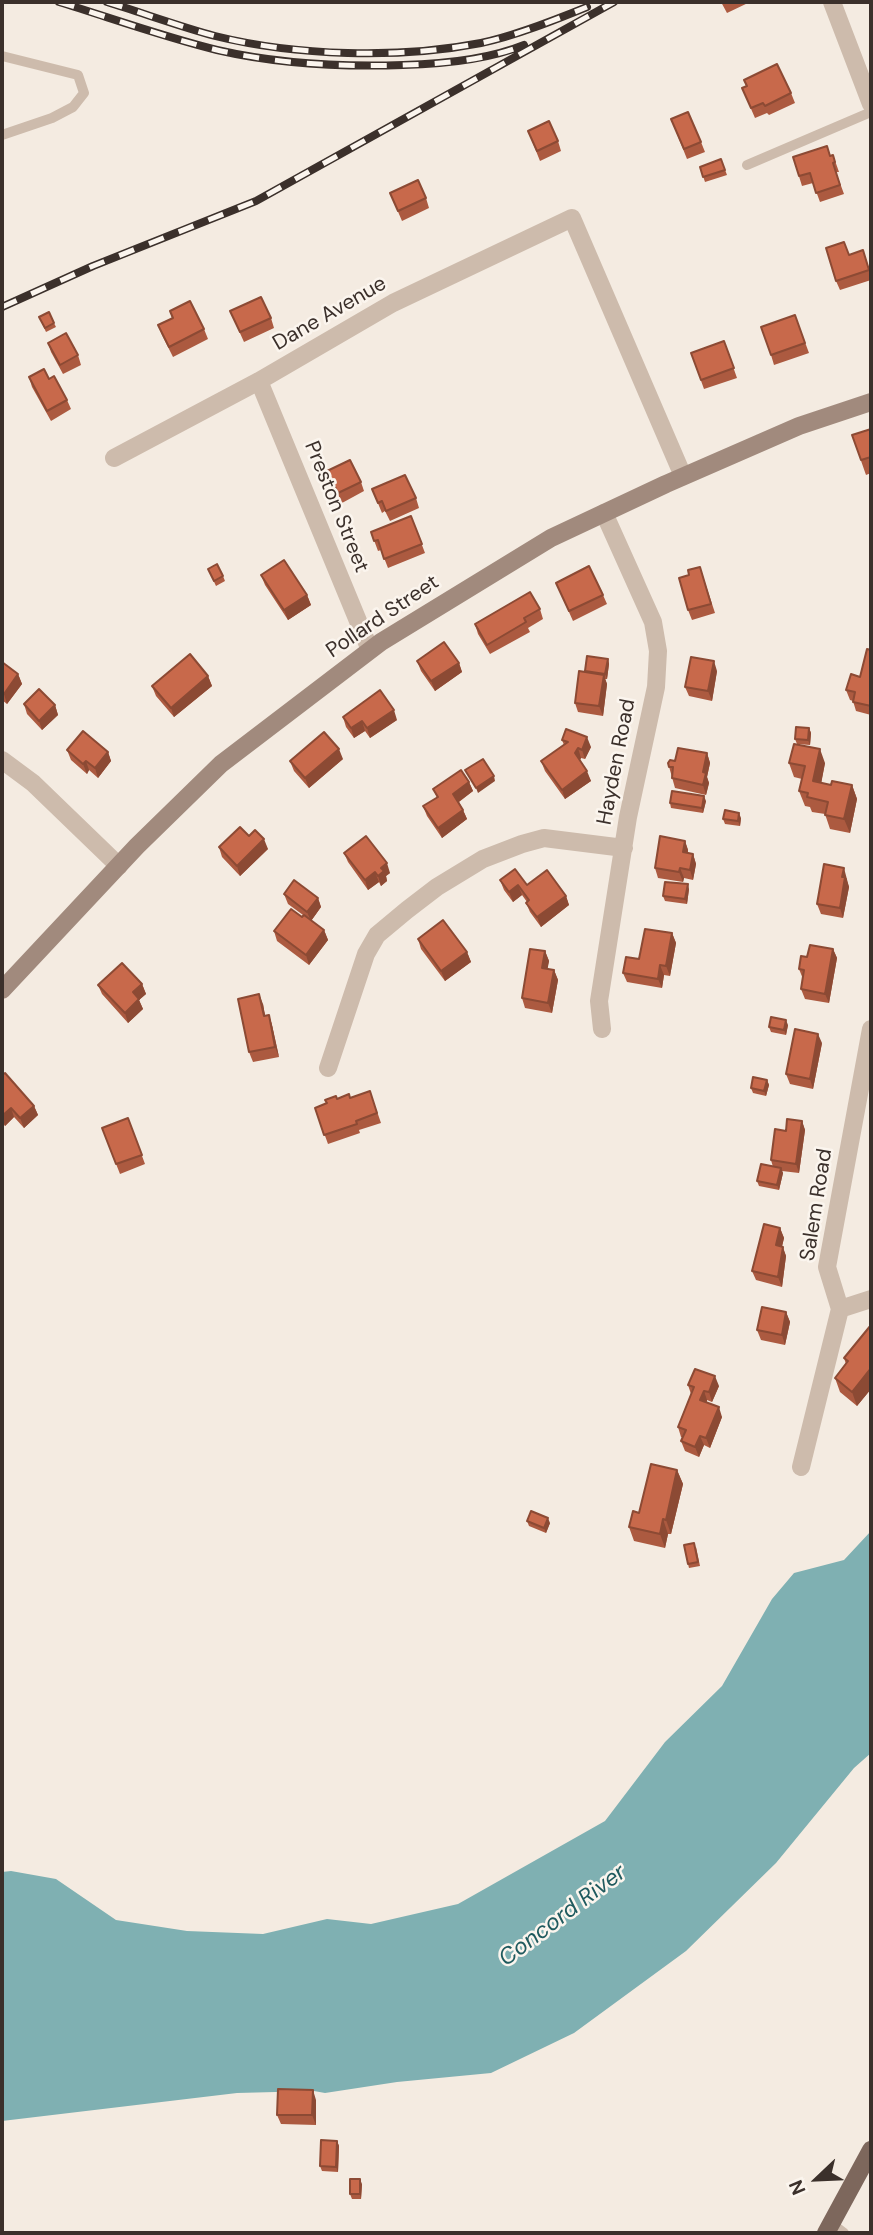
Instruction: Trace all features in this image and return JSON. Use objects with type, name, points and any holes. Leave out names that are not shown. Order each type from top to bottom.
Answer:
[{"type":"main road","name":"Pollard Street","points":[[2,989],[221,764],[370,650],[551,538],[683,476],[799,426],[871,402]]},
{"type":"main road","points":[[834,2230],[871,2150]]},
{"type":"street","points":[[832,2],[867,78],[871,104]]},
{"type":"street","name":"Dane Avenue","points":[[114,458],[259,381],[393,303],[572,218],[683,476]]},
{"type":"street","name":"Preston Street","points":[[259,381],[370,650]]},
{"type":"street","name":"Hayden Road","points":[[602,1029],[599,1001],[628,817],[656,687],[658,652],[653,622],[604,513]]},
{"type":"street","points":[[2,760],[33,783],[119,866]]},
{"type":"street","points":[[328,1068],[366,954],[377,935],[427,895],[483,859],[544,838],[624,848]]},
{"type":"street","name":"Salem Road","points":[[840,1310],[827,1267],[871,1028]]},
{"type":"street","points":[[802,1467],[840,1310],[871,1298]]},
{"type":"lane","points":[[2,56],[78,75],[84,93],[74,107],[52,118],[2,135]]},
{"type":"lane","points":[[747,165],[871,112]]},
{"type":"water","name":"Concord River","points":[[871,1531],[871,1753],[854,1768],[776,1863],[686,1951],[574,2033],[491,2073],[397,2082],[325,2093],[237,2093],[2,2121],[2,1872],[11,1871],[56,1879],[116,1920],[187,1931],[263,1934],[327,1919],[371,1924],[458,1904],[605,1821],[665,1742],[722,1686],[772,1599],[794,1573],[844,1560]]},
{"type":"building","points":[[777,64],[791,93],[765,106],[763,103],[751,108],[742,88],[747,86],[744,80]]},
{"type":"building","points":[[688,112],[701,142],[684,149],[671,119]]},
{"type":"building","points":[[549,121],[558,141],[537,151],[528,131]]},
{"type":"building","points":[[827,146],[830,156],[833,155],[840,185],[816,193],[810,173],[799,176],[793,157]]},
{"type":"building","points":[[721,159],[725,170],[703,177],[700,167]]},
{"type":"building","points":[[418,180],[426,198],[398,211],[390,193]]},
{"type":"building","points":[[844,242],[849,255],[863,250],[869,270],[836,281],[826,248]]},
{"type":"building","points":[[261,297],[271,318],[240,332],[230,311]]},
{"type":"building","points":[[190,301],[204,329],[169,347],[158,325],[173,318],[170,311]]},
{"type":"building","points":[[49,312],[54,323],[45,328],[39,317]]},
{"type":"building","points":[[795,315],[805,343],[771,355],[761,327]]},
{"type":"building","points":[[66,333],[78,355],[60,365],[48,343]]},
{"type":"building","points":[[724,341],[734,368],[701,380],[691,353]]},
{"type":"building","points":[[44,369],[49,379],[54,376],[67,400],[47,411],[29,377]]},
{"type":"building","points":[[871,429],[871,457],[861,460],[852,435]]},
{"type":"building","points":[[350,460],[361,482],[338,493],[327,471]]},
{"type":"building","points":[[405,475],[416,498],[386,511],[382,501],[378,503],[372,489]]},
{"type":"building","points":[[411,516],[422,544],[384,559],[378,540],[374,541],[371,532]]},
{"type":"building","points":[[284,560],[307,595],[284,610],[261,575]]},
{"type":"building","points":[[217,564],[223,576],[214,581],[208,569]]},
{"type":"building","points":[[589,566],[603,595],[569,611],[556,583]]},
{"type":"building","points":[[700,567],[711,604],[688,610],[679,578],[689,575],[688,570]]},
{"type":"building","points":[[530,592],[540,609],[524,618],[526,622],[487,645],[475,624]]},
{"type":"building","points":[[444,642],[459,663],[431,681],[417,661]]},
{"type":"building","points":[[867,649],[871,650],[871,706],[853,702],[855,692],[846,690],[851,674],[860,677]]},
{"type":"building","points":[[190,654],[208,676],[171,708],[152,686]]},
{"type":"building","points":[[587,656],[608,659],[605,674],[585,671]]},
{"type":"building","points":[[691,657],[714,661],[708,691],[685,687]]},
{"type":"building","points":[[2,662],[18,674],[4,694],[2,693]]},
{"type":"building","points":[[579,671],[604,675],[599,706],[575,703]]},
{"type":"building","points":[[39,689],[55,705],[39,721],[24,704]]},
{"type":"building","points":[[380,690],[394,710],[367,728],[362,721],[351,728],[343,717]]},
{"type":"building","points":[[796,727],[809,728],[808,740],[795,739]]},
{"type":"building","points":[[566,729],[587,737],[582,750],[578,748],[575,753],[587,771],[562,790],[541,761],[568,742],[562,740]]},
{"type":"building","points":[[83,731],[108,752],[95,768],[86,761],[83,764],[67,750]]},
{"type":"building","points":[[324,732],[339,749],[305,778],[290,761]]},
{"type":"building","points":[[794,744],[820,749],[813,781],[831,785],[832,781],[852,785],[844,819],[825,815],[828,802],[807,797],[808,793],[799,791],[805,766],[789,763]]},
{"type":"building","points":[[678,748],[707,753],[703,785],[672,778],[673,767],[669,767],[668,763],[670,760],[675,761]]},
{"type":"building","points":[[483,759],[494,776],[476,788],[465,770]]},
{"type":"building","points":[[461,770],[469,782],[453,794],[463,810],[438,828],[423,806],[438,797],[433,789]]},
{"type":"building","points":[[672,791],[704,796],[702,808],[670,803]]},
{"type":"building","points":[[725,810],[739,813],[738,821],[723,819]]},
{"type":"building","points":[[240,827],[249,836],[255,830],[264,839],[237,866],[219,847]]},
{"type":"building","points":[[366,836],[387,863],[378,876],[375,872],[365,880],[344,853]]},
{"type":"building","points":[[660,836],[685,841],[683,852],[693,854],[690,870],[680,868],[679,872],[655,868]]},
{"type":"building","points":[[824,864],[844,868],[840,908],[817,904]]},
{"type":"building","points":[[515,869],[527,885],[547,870],[566,896],[537,917],[526,903],[529,900],[518,885],[509,892],[500,880]]},
{"type":"building","points":[[294,880],[318,898],[307,912],[284,894]]},
{"type":"building","points":[[665,882],[688,884],[685,899],[663,896]]},
{"type":"building","points":[[291,909],[324,930],[306,955],[274,931]]},
{"type":"building","points":[[443,920],[467,952],[441,971],[418,939]]},
{"type":"building","points":[[645,929],[672,933],[666,966],[660,965],[658,979],[623,973],[626,957],[639,959]]},
{"type":"building","points":[[810,945],[833,949],[825,994],[801,989],[804,970],[799,969],[801,956],[807,957]]},
{"type":"building","points":[[530,949],[545,951],[542,968],[554,970],[548,1003],[522,998]]},
{"type":"building","points":[[122,963],[142,984],[133,992],[139,999],[125,1013],[98,985]]},
{"type":"building","points":[[259,994],[264,1016],[269,1015],[275,1047],[249,1052],[238,999]]},
{"type":"building","points":[[771,1017],[786,1020],[784,1030],[769,1027]]},
{"type":"building","points":[[795,1029],[818,1034],[810,1079],[786,1074]]},
{"type":"building","points":[[5,1073],[34,1106],[20,1118],[11,1108],[2,1116],[2,1075]]},
{"type":"building","points":[[753,1077],[767,1080],[764,1091],[751,1088]]},
{"type":"building","points":[[370,1091],[377,1113],[356,1121],[357,1124],[324,1135],[315,1108],[336,1096],[337,1099],[349,1094],[350,1098]]},
{"type":"building","points":[[128,1118],[142,1155],[116,1164],[102,1128]]},
{"type":"building","points":[[787,1119],[802,1121],[796,1164],[771,1160],[775,1129],[786,1131]]},
{"type":"building","points":[[761,1164],[781,1168],[777,1185],[757,1181]]},
{"type":"building","points":[[764,1224],[780,1228],[776,1245],[783,1247],[778,1277],[752,1271]]},
{"type":"building","points":[[762,1307],[786,1312],[782,1335],[757,1330]]},
{"type":"building","points":[[871,1325],[871,1368],[852,1392],[835,1378],[848,1361],[844,1358]]},
{"type":"building","points":[[695,1369],[715,1376],[709,1392],[704,1391],[700,1400],[719,1407],[706,1438],[700,1436],[695,1447],[681,1441],[686,1430],[678,1427],[694,1387],[688,1385]]},
{"type":"building","points":[[651,1464],[677,1470],[666,1520],[663,1519],[660,1534],[629,1527],[633,1511],[639,1513]]},
{"type":"building","points":[[531,1511],[548,1518],[544,1528],[527,1521]]},
{"type":"building","points":[[694,1543],[698,1562],[688,1564],[684,1545]]},
{"type":"building","points":[[278,2089],[313,2090],[312,2115],[277,2115]]},
{"type":"building","points":[[321,2140],[337,2141],[336,2167],[320,2166]]},
{"type":"building","points":[[350,2179],[360,2179],[360,2194],[350,2194]]},
{"type":"railway","points":[[59,2],[217,50],[310,64],[434,64],[480,58],[524,45]]},
{"type":"railway","points":[[107,2],[201,32],[246,43],[348,53],[416,51],[481,43],[521,32],[587,7]]},
{"type":"railway","points":[[2,307],[93,266],[256,201],[614,2]]}]
